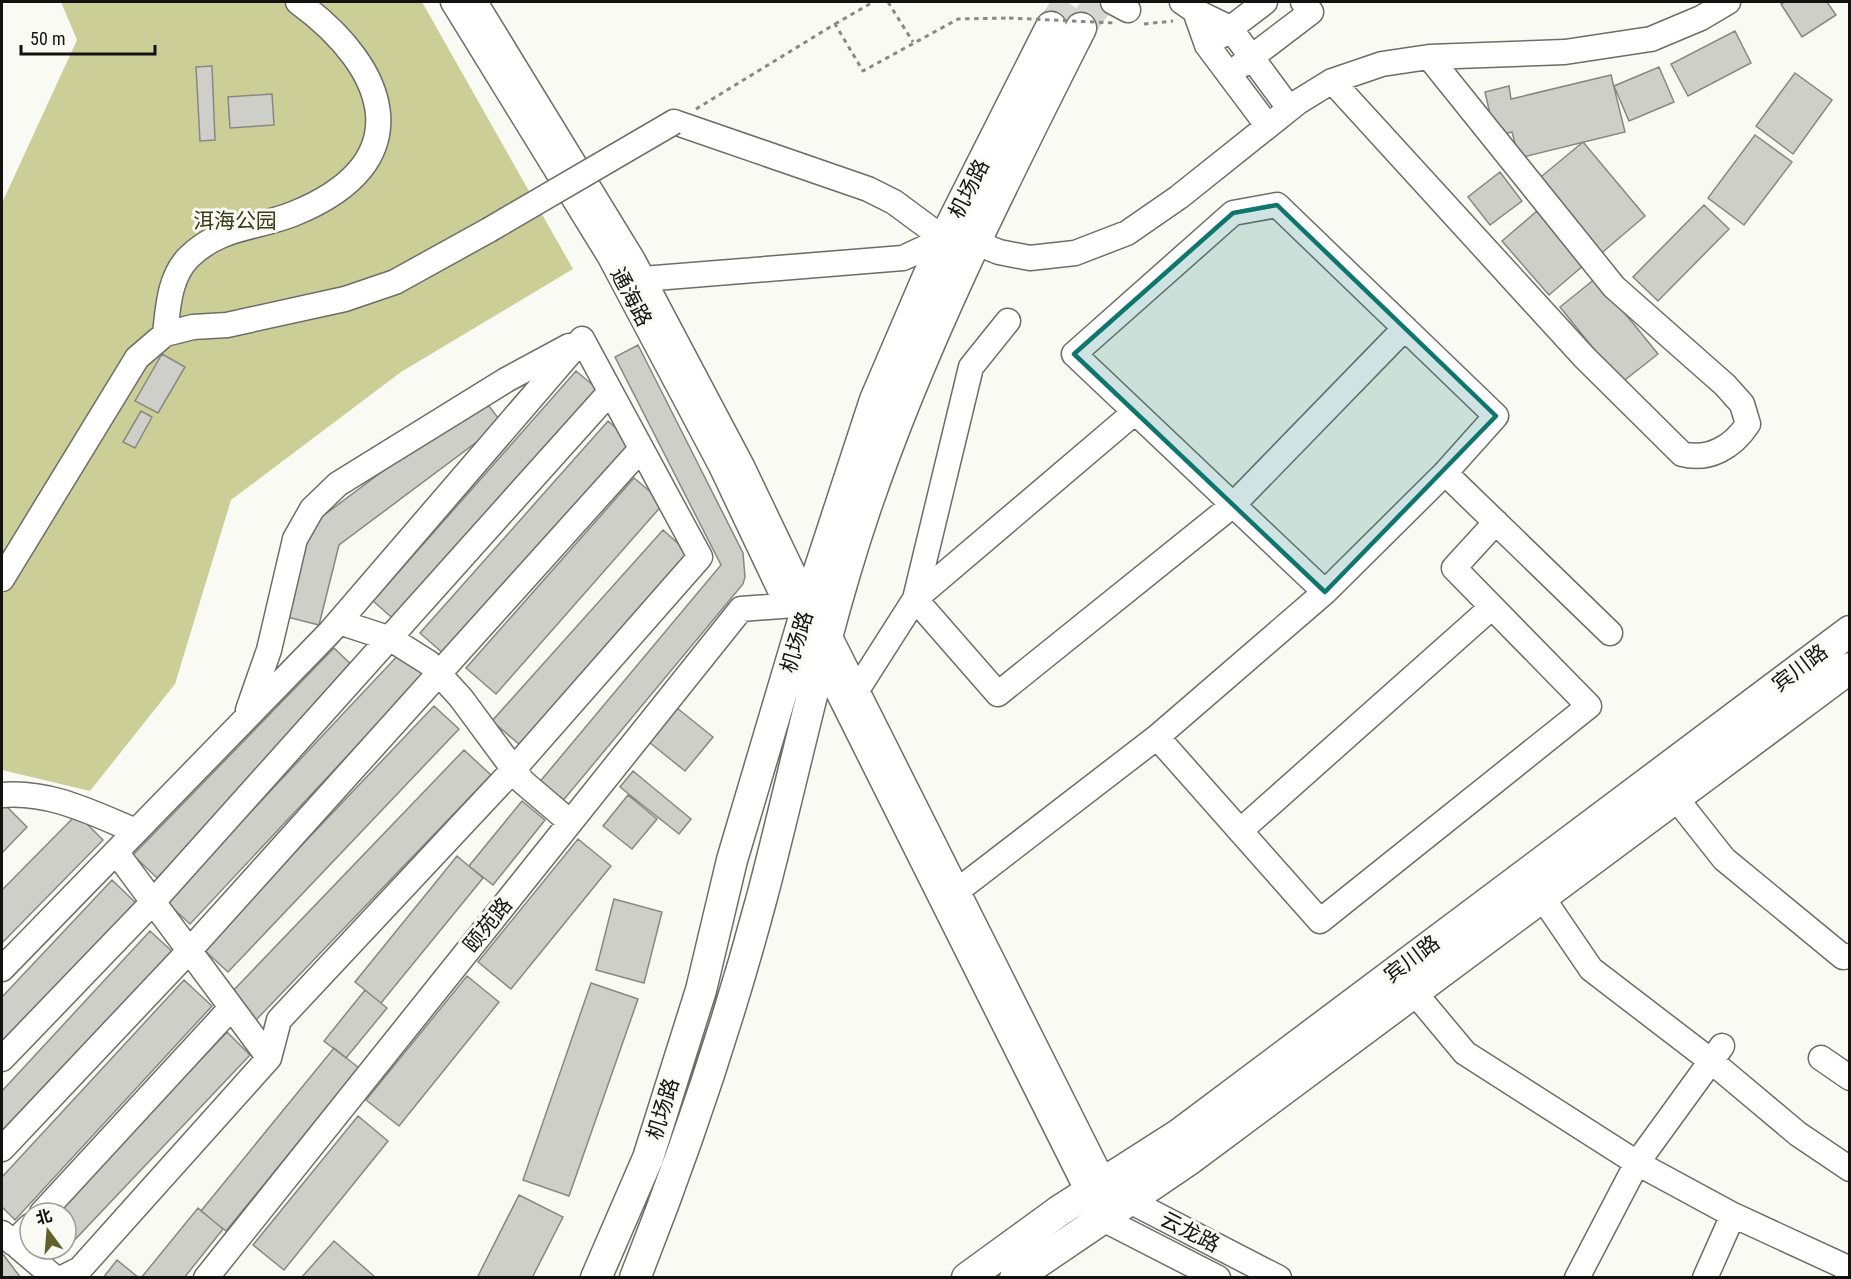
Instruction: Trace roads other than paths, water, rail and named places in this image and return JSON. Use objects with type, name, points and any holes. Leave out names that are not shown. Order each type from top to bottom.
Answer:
[{"type":"main road","name":"机场路","points":[[596,1278],[648,1158],[700,990],[798,605],[875,400],[944,239],[1051,27]]},
{"type":"main road","name":"机场路","points":[[635,1278],[681,1162],[727,1019],[762,897],[825,646],[869,499],[918,372],[974,242],[1081,28]]},
{"type":"main road","name":"宾川路","points":[[967,1278],[1097,1198],[1850,631]]},
{"type":"main road","name":"宾川路","points":[[1015,1278],[1097,1198],[1128,1200],[1190,1159],[1850,668]]},
{"type":"street","points":[[165,334],[170,296],[176,277],[187,258],[224,233],[293,214],[321,200],[344,185],[360,169],[376,138],[380,124],[378,106],[364,71],[340,36],[298,2]]},
{"type":"street","name":"通海路","points":[[453,2],[570,191],[633,280],[747,476],[798,605]]},
{"type":"street","name":"通海路","points":[[475,2],[590,186],[633,280]]},
{"type":"street","points":[[1207,45],[1264,2]]},
{"type":"street","points":[[1229,74],[1311,12],[1303,2]]},
{"type":"street","points":[[633,280],[903,258],[944,239],[974,242],[999,252],[1030,258],[1075,253],[1127,233],[1179,197],[1289,108],[1332,81],[1382,63],[1429,57],[1564,52],[1651,39],[1701,18],[1728,2]]},
{"type":"street","points":[[1188,6],[1230,28],[1289,108]]},
{"type":"street","points":[[1188,6],[1207,45],[1267,125]]},
{"type":"street","points":[[1332,81],[1586,358],[1682,454],[1697,458],[1717,452],[1739,438],[1748,424],[1742,404],[1725,385],[1614,287],[1429,57]]},
{"type":"street","points":[[2,579],[137,358],[165,334],[193,327],[227,324],[345,299],[395,282],[674,122],[868,189],[894,202],[944,239]]},
{"type":"street","points":[[957,891],[1157,737],[1325,592],[1445,473],[1496,416],[1277,205],[1233,213],[1074,354],[1325,592]]},
{"type":"street","points":[[915,599],[971,367],[1008,321]]},
{"type":"street","points":[[915,599],[998,694],[1233,505],[1405,328]]},
{"type":"street","points":[[62,1278],[80,1269],[269,1058],[279,1020],[513,770],[699,557],[582,339]]},
{"type":"street","points":[[2,969],[339,622],[582,339]]},
{"type":"street","points":[[246,717],[269,650],[295,539],[312,509],[338,484],[506,380],[582,339]]},
{"type":"street","points":[[2,1059],[153,902],[610,392]]},
{"type":"street","points":[[856,690],[915,599],[1135,412]]},
{"type":"street","points":[[2,1149],[189,951],[441,674],[641,449]]},
{"type":"street","points":[[1445,473],[1610,633]]},
{"type":"street","points":[[1157,737],[1320,921],[1589,706],[1454,568],[1496,522]]},
{"type":"street","name":"颐苑路","points":[[206,1278],[741,609],[798,605]]},
{"type":"street","points":[[1240,831],[1492,607]]},
{"type":"street","points":[[339,622],[388,638],[422,657],[441,674],[513,770],[532,791],[570,822]]},
{"type":"street","points":[[825,646],[856,690],[957,891],[1097,1198]]},
{"type":"street","points":[[825,646],[1097,1198]]},
{"type":"street","points":[[2,795],[30,795],[59,800],[136,831]]},
{"type":"street","points":[[1675,797],[1724,859],[1844,957],[1850,956]]},
{"type":"street","points":[[116,852],[269,1058]]},
{"type":"street","points":[[1542,897],[1591,969],[1717,1054],[1798,1134],[1850,1169]]},
{"type":"street","points":[[1414,992],[1465,1053],[1636,1163],[1733,1215],[1848,1265]]},
{"type":"street","points":[[53,1201],[231,1008]]},
{"type":"street","points":[[1577,1278],[1636,1163],[1717,1054]]},
{"type":"street","points":[[1821,1058],[1850,1078]]},
{"type":"street","name":"云龙路","points":[[1097,1198],[1218,1278]]},
{"type":"street","name":"云龙路","points":[[1128,1200],[1279,1278]]},
{"type":"street","points":[[1705,1278],[1733,1215]]},
{"type":"street","points":[[8,1238],[55,1278]]},
{"type":"tunnel","points":[[1051,27],[1069,2]]},
{"type":"tunnel","points":[[1081,28],[1099,2]]},
{"type":"park label","name":"洱海公园","points":[[235,221]]}]
